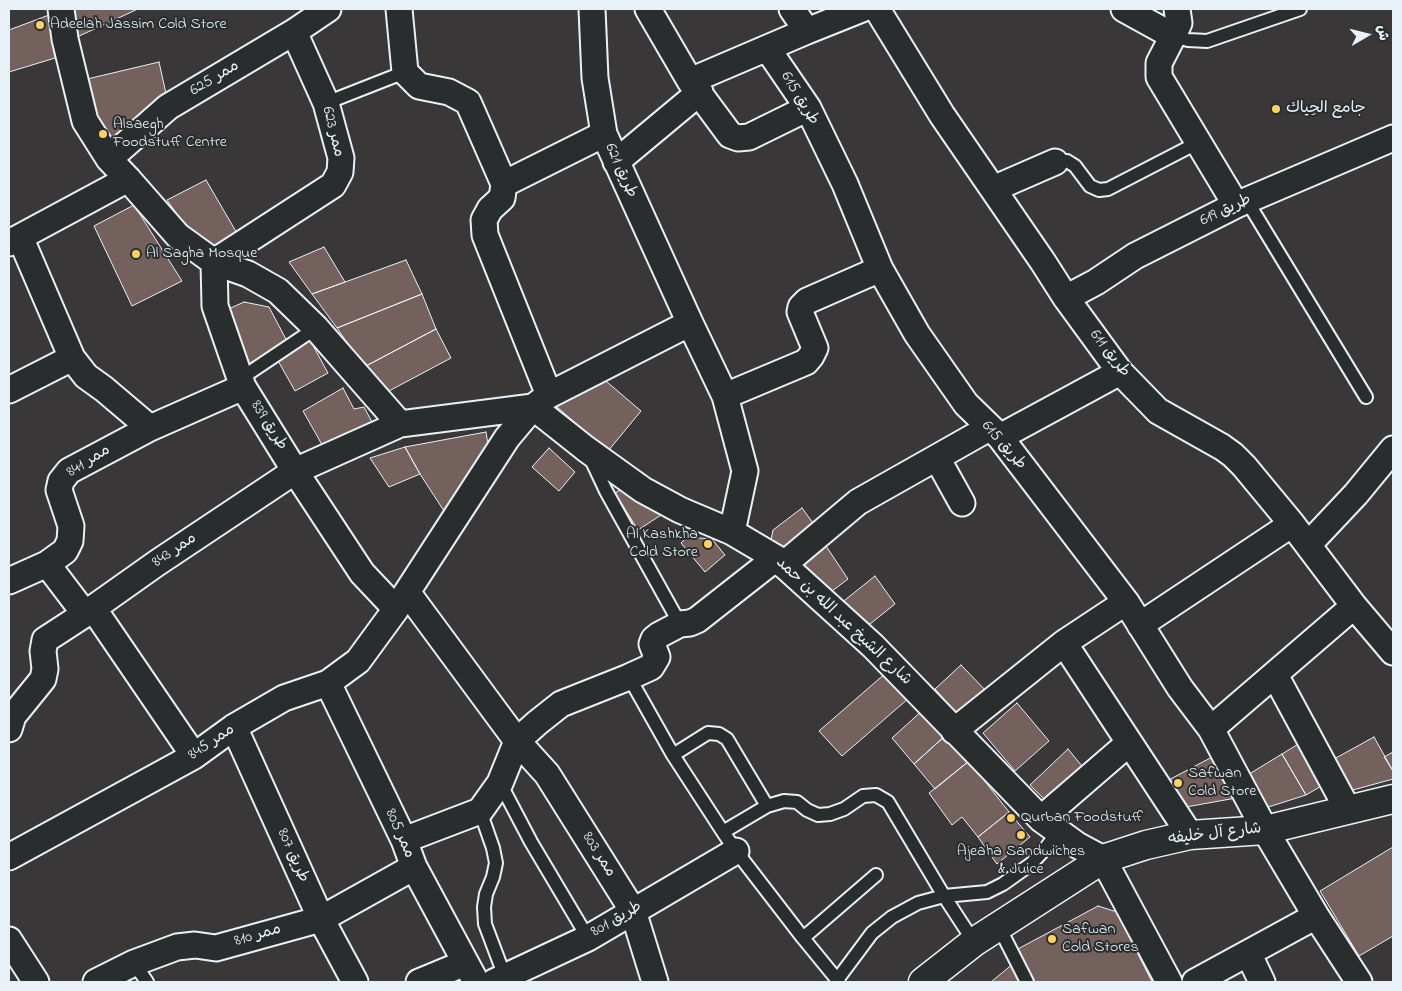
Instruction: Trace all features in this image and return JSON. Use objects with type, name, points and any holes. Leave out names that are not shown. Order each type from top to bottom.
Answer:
[{"type":"street","points":[[61,9],[64,38],[85,122],[109,159],[178,236],[214,262],[248,274],[278,291],[316,328],[400,424],[541,401],[690,323]]},
{"type":"street","name":"ممر 625","points":[[109,159],[168,107],[294,32],[328,9]]},
{"type":"street","points":[[399,9],[405,72],[419,86],[449,92],[468,102],[504,184],[502,198],[490,209],[484,220],[485,235],[541,401]]},
{"type":"street","name":"طريق 621","points":[[592,9],[594,78],[604,134],[725,396],[745,471],[732,532]]},
{"type":"street","points":[[792,9],[806,31]]},
{"type":"street","points":[[616,162],[695,87],[767,48],[862,9]]},
{"type":"street","name":"طريق 611","points":[[877,9],[942,115],[1066,298],[1120,372],[1158,411],[1233,455],[1292,524],[1354,606],[1388,636]]},
{"type":"street","points":[[1124,9],[1173,36]]},
{"type":"street","points":[[1176,9],[1178,23],[1159,63],[1159,77],[1199,142],[1242,203]]},
{"type":"street","points":[[651,10],[695,87],[730,135],[738,138],[749,137],[808,108]]},
{"type":"street","name":"ممر 623","points":[[214,262],[333,185],[340,172],[341,158],[326,103],[294,32]]},
{"type":"street","name":"طريق 615","points":[[767,48],[808,108],[845,184],[880,269],[917,334],[966,404],[994,432],[1126,602],[1180,688],[1210,729],[1265,830],[1316,916],[1359,982]]},
{"type":"street","points":[[504,184],[604,134]]},
{"type":"street","name":"طريق 619","points":[[1066,298],[1096,282],[1135,256],[1242,203],[1393,138]]},
{"type":"street","points":[[993,189],[1055,162]]},
{"type":"street","points":[[128,178],[14,240],[72,358],[86,376],[150,428]]},
{"type":"street","name":"طريق 839","points":[[214,262],[215,306],[242,383],[362,573],[401,601]]},
{"type":"street","points":[[725,396],[806,362],[815,348],[800,312],[801,307],[807,301],[880,269]]},
{"type":"street","points":[[9,390],[72,358]]},
{"type":"street","points":[[404,840],[480,811],[500,783],[517,741],[561,704],[651,667],[657,657],[652,644],[654,639],[680,624],[697,620],[858,502],[937,458],[1120,372]]},
{"type":"street","name":"ممر 841","points":[[9,581],[47,564],[65,551],[70,540],[70,526],[59,490],[61,481],[69,471],[150,428],[242,383]]},
{"type":"street","name":"شارع الشيخ عبد الله بن حمد","points":[[541,401],[586,448],[643,490],[680,510],[732,532],[780,561],[872,646],[1049,826],[1077,845],[1103,859]]},
{"type":"street","name":"ممر 845","points":[[9,857],[194,756],[234,727],[284,698],[328,683],[358,661],[401,601],[507,438],[541,401]]},
{"type":"street","name":"ممر 843","points":[[9,729],[13,716],[42,679],[45,669],[43,651],[45,640],[296,470],[400,424]]},
{"type":"street","points":[[1308,544],[1356,494],[1392,452]]},
{"type":"street","points":[[937,458],[962,503]]},
{"type":"street","points":[[1140,625],[1292,524]]},
{"type":"street","points":[[47,564],[89,611],[194,756]]},
{"type":"street","name":"ممر 803","points":[[401,601],[517,741],[547,774],[633,911],[655,982]]},
{"type":"street","points":[[954,731],[1064,642],[1126,602]]},
{"type":"street","points":[[1210,729],[1354,606]]},
{"type":"street","points":[[1064,642],[1190,836]]},
{"type":"street","points":[[1274,675],[1348,810]]},
{"type":"street","name":"ممر 805","points":[[328,683],[404,840],[414,867],[470,973]]},
{"type":"street","name":"طريق 807","points":[[234,727],[321,919],[355,982]]},
{"type":"street","points":[[1049,826],[1129,743]]},
{"type":"street","name":"شارع آل خليفه","points":[[923,982],[974,942],[1103,859],[1146,845],[1190,836],[1265,830],[1393,799]]},
{"type":"street","name":"طريق 801","points":[[499,980],[588,938],[633,911],[730,841]]},
{"type":"street","points":[[1103,859],[1169,982]]},
{"type":"street","name":"ممر 810","points":[[96,982],[140,973],[177,947],[195,945],[216,948],[321,919],[414,867]]},
{"type":"street","points":[[1195,982],[1316,916]]},
{"type":"street","points":[[9,940],[36,982]]},
{"type":"street","points":[[1248,953],[1262,982]]},
{"type":"street","points":[[419,982],[470,973]]},
{"type":"lane","points":[[1173,36],[1188,40],[1207,41],[1300,9]]},
{"type":"lane","points":[[326,103],[405,72]]},
{"type":"lane","points":[[1055,162],[1067,161],[1075,166],[1090,186],[1099,190],[1108,189],[1199,142]]},
{"type":"lane","points":[[1242,203],[1366,397]]},
{"type":"lane","points":[[242,383],[316,328]]},
{"type":"lane","points":[[586,448],[606,491],[680,624]]},
{"type":"lane","points":[[629,677],[673,755],[730,841],[838,981],[872,933],[892,917],[918,903],[944,896],[987,892],[1017,875],[1045,849],[1049,826]]},
{"type":"lane","points":[[673,755],[708,733],[719,734],[727,739],[766,806]]},
{"type":"lane","points":[[500,783],[531,842],[588,938]]},
{"type":"lane","points":[[730,841],[766,806],[784,801],[797,802],[818,815],[830,814],[844,809],[863,796],[876,794],[888,802],[974,942]]},
{"type":"lane","points":[[480,811],[493,848],[496,863],[484,907],[485,924],[499,980]]},
{"type":"lane","points":[[803,938],[876,875]]},
{"type":"lane","points":[[998,927],[1027,982]]},
{"type":"building","points":[[73,9],[138,9],[77,37]]},
{"type":"building","points":[[49,15],[55,58],[9,72],[9,30]]},
{"type":"building","points":[[159,62],[167,98],[115,151],[96,137],[83,80]]},
{"type":"building","points":[[206,180],[238,235],[214,248],[200,247],[167,200]]},
{"type":"building","name":"Al Sagha Mosque","points":[[134,205],[182,281],[132,306],[94,226]]},
{"type":"building","points":[[324,247],[345,282],[312,294],[289,262]]},
{"type":"building","points":[[406,260],[422,294],[337,328],[312,294]]},
{"type":"building","points":[[422,294],[436,329],[364,367],[337,328]]},
{"type":"building","points":[[244,302],[269,307],[289,345],[241,375],[222,312]]},
{"type":"building","points":[[436,329],[451,358],[387,392],[364,367]]},
{"type":"building","points":[[310,340],[328,373],[295,391],[277,359]]},
{"type":"building","points":[[600,376],[641,411],[608,451],[557,407],[559,396]]},
{"type":"building","points":[[343,388],[354,409],[364,407],[373,424],[325,450],[303,411]]},
{"type":"building","points":[[486,432],[490,456],[444,511],[405,447]]},
{"type":"building","points":[[405,447],[420,474],[389,487],[370,458]]},
{"type":"building","points":[[549,448],[575,472],[559,491],[532,467]]},
{"type":"building","points":[[622,489],[661,515],[638,530],[615,493]]},
{"type":"building","points":[[802,508],[818,530],[783,556],[771,540],[773,530]]},
{"type":"building","points":[[687,537],[712,539],[725,555],[705,572],[681,543]]},
{"type":"building","points":[[826,546],[848,579],[823,598],[795,569]]},
{"type":"building","points":[[875,576],[895,604],[860,632],[835,608]]},
{"type":"building","points":[[961,665],[990,695],[963,720],[935,689]]},
{"type":"building","points":[[887,672],[909,698],[842,756],[819,731]]},
{"type":"building","points":[[1017,703],[1049,741],[1015,771],[983,733]]},
{"type":"building","points":[[924,709],[946,735],[914,764],[892,738]]},
{"type":"building","points":[[946,735],[969,761],[935,789],[914,764]]},
{"type":"building","points":[[1374,737],[1393,771],[1393,779],[1342,793],[1325,764]]},
{"type":"building","points":[[1305,740],[1330,781],[1306,795],[1282,754]]},
{"type":"building","points":[[1068,749],[1086,771],[1047,802],[1030,785]]},
{"type":"building","points":[[1393,752],[1393,771],[1384,757]]},
{"type":"building","points":[[1282,754],[1306,795],[1259,810],[1241,779]]},
{"type":"building","points":[[1214,756],[1236,798],[1186,807],[1163,783]]},
{"type":"building","points":[[969,761],[1009,812],[978,837],[962,817],[952,825],[929,793]]},
{"type":"building","points":[[1009,812],[1030,837],[997,864],[978,837]]},
{"type":"building","points":[[1393,847],[1393,936],[1359,956],[1320,891]]},
{"type":"building","points":[[1098,906],[1117,912],[1152,982],[1033,982],[1016,950]]},
{"type":"building","points":[[1014,963],[1023,982],[991,982]]},
{"type":"place","name":"Adeelah Jassim Cold Store","points":[[40,25]]},
{"type":"place","name":"جامع الحِياك","points":[[1276,109]]},
{"type":"place","name":"Alsaegh Foodstuff Centre","points":[[103,134]]},
{"type":"place","name":"Al Sagha Mosque","points":[[136,254]]},
{"type":"place","name":"Al Kashkha Cold Store","points":[[708,544]]},
{"type":"place","name":"Safwan Cold Store","points":[[1178,783]]},
{"type":"place","name":"Qurban Foodstuff","points":[[1011,818]]},
{"type":"place","name":"Ajeaha Sandwiches & Juice","points":[[1021,835]]},
{"type":"place","name":"Safwan Cold Stores","points":[[1052,939]]}]
